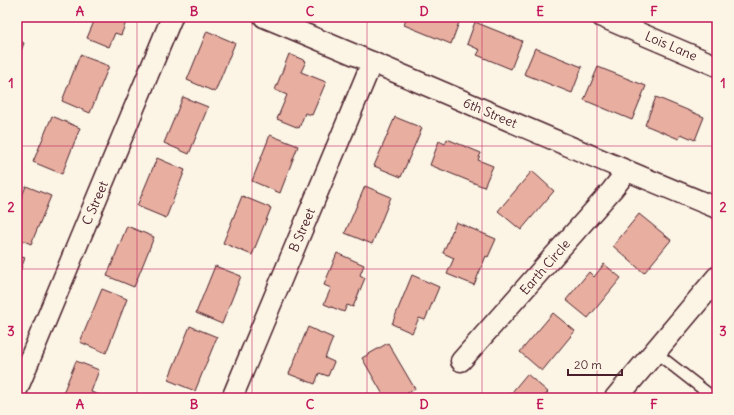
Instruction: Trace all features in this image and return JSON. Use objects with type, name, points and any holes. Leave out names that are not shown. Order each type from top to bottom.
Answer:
[{"type":"main road","points":[[616,398],[717,278]]},
{"type":"street","name":"C Street","points":[[17,390],[172,17]]},
{"type":"street","name":"6th Street","points":[[264,17],[717,208]]},
{"type":"street","name":"Lois Lane","points":[[602,17],[717,66]]},
{"type":"street","name":"B Street","points":[[232,398],[372,62]]},
{"type":"street","name":"Earth Circle","points":[[461,361],[612,190],[627,171]]},
{"type":"lane","points":[[655,352],[714,398]]},
{"type":"building","points":[[96,17],[128,17],[121,35],[115,33],[109,47],[87,38]]},
{"type":"building","points":[[407,17],[461,17],[451,44],[404,25]]},
{"type":"building","points":[[475,22],[522,41],[511,69],[477,55],[480,50],[467,44]]},
{"type":"building","points":[[207,31],[235,43],[215,92],[187,80]]},
{"type":"building","points":[[17,40],[24,43],[17,61]]},
{"type":"building","points":[[535,48],[582,67],[572,93],[524,74]]},
{"type":"building","points":[[289,54],[306,61],[301,72],[326,82],[312,115],[305,113],[299,128],[277,119],[287,95],[275,90]]},
{"type":"building","points":[[80,55],[109,66],[90,113],[62,101]]},
{"type":"building","points":[[598,67],[646,86],[632,120],[584,100]]},
{"type":"building","points":[[183,97],[208,107],[189,154],[164,143]]},
{"type":"building","points":[[656,97],[704,117],[695,140],[681,134],[679,139],[645,125]]},
{"type":"building","points":[[52,116],[80,128],[62,174],[33,162]]},
{"type":"building","points":[[395,117],[422,128],[401,177],[374,166]]},
{"type":"building","points":[[270,135],[298,146],[280,193],[252,181]]},
{"type":"building","points":[[447,139],[481,153],[478,160],[493,166],[484,187],[430,165],[439,141],[445,144]]},
{"type":"building","points":[[157,158],[185,170],[166,218],[137,206]]},
{"type":"building","points":[[532,171],[554,191],[521,230],[498,211]]},
{"type":"building","points":[[26,186],[51,196],[31,244],[17,238],[17,209]]},
{"type":"building","points":[[365,186],[391,197],[372,244],[345,233]]},
{"type":"building","points":[[242,196],[271,208],[252,255],[223,243]]},
{"type":"building","points":[[639,214],[671,240],[644,273],[613,246]]},
{"type":"building","points":[[456,222],[496,239],[488,257],[486,256],[474,285],[447,274],[454,258],[443,253]]},
{"type":"building","points":[[127,226],[154,237],[134,287],[107,276]]},
{"type":"building","points":[[337,253],[364,265],[360,275],[365,278],[353,307],[347,305],[344,312],[324,304],[331,288],[324,285]]},
{"type":"building","points":[[17,255],[25,258],[17,279]]},
{"type":"building","points":[[604,264],[621,278],[588,318],[566,300],[589,272],[594,277]]},
{"type":"building","points":[[215,266],[241,276],[222,324],[196,313]]},
{"type":"building","points":[[412,275],[439,287],[425,320],[419,318],[412,333],[392,324]]},
{"type":"building","points":[[102,289],[127,299],[106,353],[80,342]]},
{"type":"building","points":[[553,313],[575,331],[542,371],[520,352]]},
{"type":"building","points":[[190,326],[217,337],[195,391],[168,380]]},
{"type":"building","points":[[308,327],[333,338],[325,358],[334,362],[328,376],[319,373],[315,384],[289,374]]},
{"type":"building","points":[[388,343],[415,389],[399,398],[385,398],[362,358]]},
{"type":"building","points":[[76,361],[99,370],[91,392],[99,395],[98,398],[61,398]]},
{"type":"building","points":[[527,374],[548,392],[543,398],[507,398]]}]
